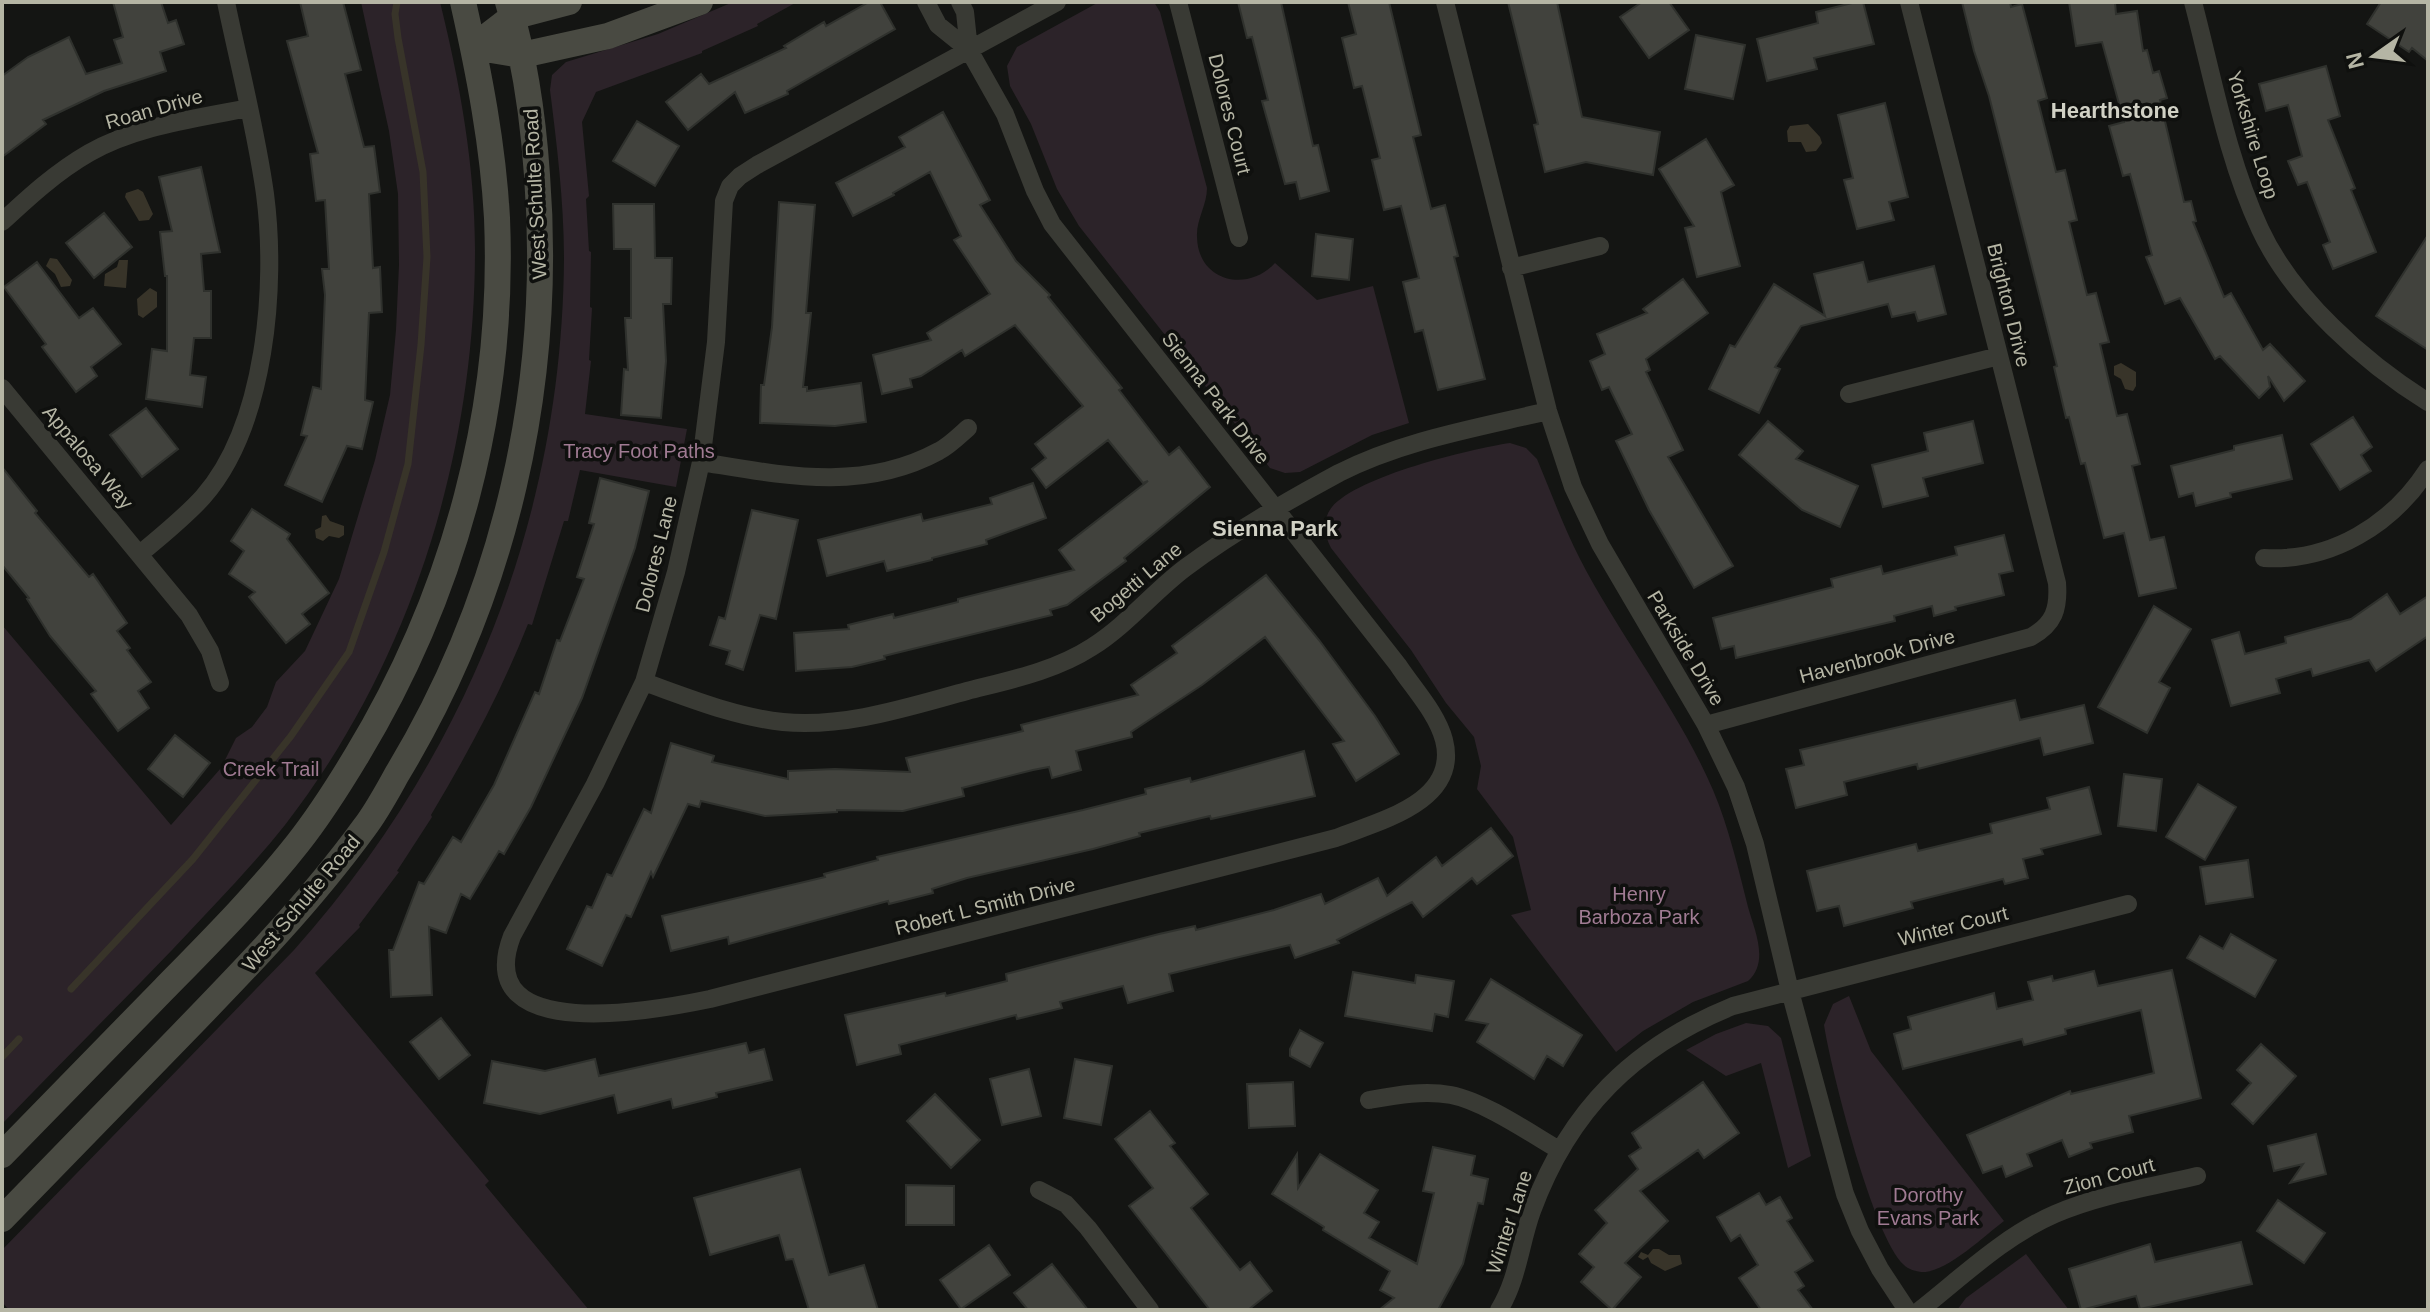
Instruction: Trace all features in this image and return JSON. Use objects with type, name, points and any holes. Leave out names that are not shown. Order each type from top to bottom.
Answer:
[{"type":"main road","name":"West Schulte Road","points":[[2,1155],[211,941],[299,842],[384,711],[422,631],[447,567],[469,492],[494,343],[497,217],[492,156],[463,2]]},
{"type":"main road","points":[[473,47],[510,9],[569,2]]},
{"type":"main road","points":[[473,47],[522,55],[608,36],[700,2]]},
{"type":"main road","name":"West Schulte Road","points":[[2,1219],[271,943],[322,884],[367,824],[422,734],[460,653],[490,574],[514,490],[534,374],[541,283],[540,214],[536,154],[522,55],[510,9]]},
{"type":"street","points":[[140,554],[204,495],[235,448],[252,403],[265,331],[268,260],[265,194],[226,2]]},
{"type":"street","name":"Sienna Park Drive","points":[[926,2],[938,25],[969,50],[1005,114],[1035,191],[1052,224],[1405,676],[1434,719],[1443,739],[1446,759]]},
{"type":"street","name":"Sienna Park Drive","points":[[960,2],[965,12],[969,50]]},
{"type":"street","points":[[969,50],[1057,2]]},
{"type":"street","name":"Dolores Court","points":[[1178,2],[1239,238]]},
{"type":"street","name":"Parkside Drive","points":[[1445,2],[1548,411],[1573,487],[1600,544],[1706,725],[1736,787],[1755,844],[1790,991],[1845,1194],[1873,1256],[1907,1310]]},
{"type":"street","name":"Brighton Drive","points":[[1909,2],[2057,583],[2058,602],[2053,618]]},
{"type":"street","name":"Yorkshire Loop","points":[[2193,2],[2232,156],[2268,244],[2284,270],[2337,333],[2399,384],[2428,402]]},
{"type":"street","name":"Dolores Lane","points":[[511,983],[506,951],[512,936],[595,784],[644,682],[676,572],[701,462],[716,342],[721,219],[730,186],[757,165],[969,50]]},
{"type":"street","name":"Roan Drive","points":[[2,222],[48,180],[90,152],[131,134],[248,108]]},
{"type":"street","points":[[1511,268],[1600,246]]},
{"type":"street","points":[[1849,394],[1999,356]]},
{"type":"street","name":"Appalosa Way","points":[[2,388],[189,615],[210,651],[220,683]]},
{"type":"street","name":"Bogetti Lane","points":[[644,682],[741,715],[784,722],[819,722],[866,716],[1028,675],[1091,648],[1210,550],[1372,458],[1415,443],[1548,411]]},
{"type":"street","points":[[701,462],[818,479],[865,476],[906,466],[941,450],[968,428]]},
{"type":"street","points":[[2264,558],[2286,559],[2319,554],[2367,531],[2400,505],[2428,469]]},
{"type":"street","name":"Havenbrook Drive","points":[[1706,725],[2031,637],[2044,630],[2053,618]]},
{"type":"street","name":"Robert L Smith Drive","points":[[511,983],[522,998],[551,1011],[652,1011],[710,999],[1336,838],[1415,804],[1431,793],[1442,779],[1446,759]]},
{"type":"street","name":"Winter Court","points":[[1790,991],[2128,904]]},
{"type":"street","name":"Winter Lane","points":[[1499,1310],[1517,1270],[1541,1188],[1559,1150],[1579,1119],[1628,1066],[1664,1039],[1697,1020],[1733,1006],[1790,991]]},
{"type":"street","points":[[1369,1100],[1407,1093],[1453,1095],[1494,1113],[1559,1150]]},
{"type":"street","name":"Zion Court","points":[[1920,1310],[2016,1235],[2053,1215],[2087,1203],[2197,1176]]},
{"type":"street","points":[[1039,1190],[1066,1204],[1150,1310]]},
{"type":"green space","name":"Creek Trail","points":[[361,2],[440,2],[460,94],[469,156],[475,250],[472,327],[463,403],[448,479],[427,553],[400,625],[368,695],[329,762],[285,825],[173,949],[2,1124],[2,625],[171,825],[221,768],[236,738],[252,727],[267,707],[276,682],[305,651],[339,579],[375,460],[390,395],[399,265],[398,194],[389,131]]},
{"type":"green space","name":"Tracy Foot Paths","points":[[733,2],[797,2],[758,26],[702,53],[596,92],[582,122],[589,196],[586,199],[592,308],[591,361],[585,414],[687,429],[676,487],[580,470],[568,521],[564,521],[532,625],[528,624],[483,722],[399,872],[360,927],[315,973],[489,1181],[485,1185],[589,1310],[9,1310],[2,1302],[2,1250],[294,950],[355,876],[408,797],[454,715],[493,630],[523,541],[545,450],[559,355],[564,238],[550,90],[552,75],[566,62],[658,34]]},
{"type":"green space","points":[[1099,2],[1154,2],[1160,12],[1207,188],[1197,237],[1206,264],[1215,273],[1239,280],[1252,278],[1275,263],[1317,300],[1373,286],[1409,423],[1372,435],[1300,472],[1285,473],[1270,468],[1079,226],[1057,189],[1031,124],[1010,86],[1007,66],[1017,47]]},
{"type":"green space","name":"Henry Barboza Park","points":[[1510,443],[1526,448],[1537,459],[1580,559],[1699,760],[1724,819],[1758,945],[1758,965],[1748,981],[1693,1002],[1643,1031],[1616,1052],[1511,915],[1531,910],[1513,837],[1477,789],[1481,766],[1474,737],[1331,548],[1327,538],[1325,522],[1332,507],[1365,485],[1443,458]]},
{"type":"green space","name":"Dorothy Evans Park","points":[[1849,996],[1871,1051],[2004,1221],[1953,1261],[1931,1271],[1908,1268],[1892,1248],[1879,1222],[1855,1151],[1824,1025],[1833,1004]]},
{"type":"green space","points":[[1746,1023],[1768,1026],[1781,1038],[1811,1156],[1788,1168],[1761,1063],[1726,1076],[1686,1050]]},
{"type":"green space","name":"Dorothy Evans Park","points":[[2026,1254],[2069,1310],[1957,1310],[1966,1298]]},
{"type":"shaded area","points":[[1808,124],[1822,143],[1816,151],[1806,152],[1801,142],[1788,142],[1790,126]]},
{"type":"shaded area","points":[[138,189],[143,192],[153,214],[149,220],[139,221],[125,197],[126,193]]},
{"type":"shaded area","points":[[50,258],[57,259],[72,280],[70,286],[61,287],[55,274],[46,266]]},
{"type":"shaded area","points":[[119,260],[128,260],[126,288],[104,286],[105,274],[117,267]]},
{"type":"shaded area","points":[[150,288],[157,292],[157,307],[143,318],[138,315],[137,299]]},
{"type":"shaded area","points":[[2121,363],[2136,372],[2133,391],[2125,389],[2121,379],[2114,375],[2114,366]]},
{"type":"shaded area","points":[[326,515],[330,521],[344,526],[344,535],[339,538],[329,536],[323,541],[316,538],[315,530],[321,527],[322,516]]},
{"type":"shaded area","points":[[1653,1249],[1680,1255],[1682,1264],[1665,1271],[1651,1263],[1648,1257],[1643,1260],[1638,1257],[1641,1252],[1648,1255]]},
{"type":"building","points":[[113,2],[161,2],[168,23],[176,20],[184,44],[160,52],[166,71],[104,91],[43,120],[46,124],[2,157],[2,76],[28,57],[69,37],[86,74],[122,63],[114,40],[123,37]]},
{"type":"building","points":[[300,2],[343,2],[361,70],[345,74],[364,147],[374,146],[380,192],[369,194],[373,268],[380,267],[382,312],[369,313],[365,400],[373,402],[362,449],[347,446],[322,502],[285,485],[307,436],[301,435],[313,387],[321,389],[325,295],[322,269],[329,269],[325,200],[316,201],[310,154],[318,153],[287,41],[308,36]]},
{"type":"building","points":[[869,2],[880,2],[895,29],[787,91],[788,94],[745,113],[735,92],[688,130],[666,102],[701,74],[709,84],[786,48],[784,46],[824,22],[826,26]]},
{"type":"building","points":[[1238,2],[1281,2],[1313,146],[1318,145],[1329,191],[1300,199],[1296,182],[1285,184],[1262,101],[1268,100],[1252,37],[1247,38]]},
{"type":"building","points":[[1348,2],[1389,2],[1421,135],[1413,137],[1431,209],[1445,205],[1458,256],[1454,257],[1485,379],[1438,390],[1423,330],[1415,332],[1403,282],[1419,278],[1401,206],[1384,210],[1372,160],[1380,158],[1362,86],[1354,88],[1342,38],[1356,34]]},
{"type":"building","points":[[1508,2],[1557,2],[1582,117],[1660,132],[1653,175],[1586,162],[1545,172],[1534,125],[1538,124]]},
{"type":"building","points":[[1642,2],[1669,2],[1689,30],[1649,58],[1620,17]]},
{"type":"building","points":[[1863,2],[1874,44],[1814,58],[1817,69],[1767,81],[1757,39],[1818,23],[1816,12]]},
{"type":"building","points":[[1962,2],[2010,2],[2011,7],[2022,4],[2047,98],[2038,101],[2056,172],[2065,170],[2077,220],[2069,222],[2087,295],[2096,293],[2109,342],[2100,344],[2117,416],[2127,414],[2140,464],[2132,466],[2150,540],[2164,537],[2176,588],[2139,596],[2124,533],[2104,538],[2085,463],[2081,464],[2069,417],[2066,418],[2054,367],[2057,366]]},
{"type":"building","points":[[2069,2],[2115,2],[2116,14],[2137,11],[2143,51],[2147,50],[2153,73],[2159,71],[2167,98],[2160,100],[2184,202],[2191,201],[2196,221],[2193,222],[2224,297],[2231,293],[2263,350],[2270,344],[2305,381],[2284,401],[2268,376],[2270,387],[2259,398],[2220,356],[2215,359],[2180,298],[2165,304],[2146,257],[2152,255],[2130,174],[2123,176],[2109,126],[2124,122],[2102,42],[2076,46]]},
{"type":"building","points":[[2381,2],[2428,2],[2428,61],[2412,48],[2409,52],[2367,24]]},
{"type":"building","points":[[1696,35],[1745,45],[1733,99],[1685,89]]},
{"type":"building","points":[[2326,66],[2340,116],[2328,120],[2376,252],[2333,269],[2323,245],[2330,242],[2307,182],[2298,185],[2288,161],[2302,156],[2288,105],[2266,111],[2259,84]]},
{"type":"building","points":[[1885,103],[1908,197],[1889,202],[1894,220],[1857,229],[1844,180],[1853,178],[1838,115]]},
{"type":"building","points":[[943,112],[990,200],[980,205],[1016,261],[1050,295],[1048,297],[1122,388],[1119,390],[1169,455],[1179,447],[1210,487],[1124,558],[1126,561],[1067,605],[1050,610],[1052,615],[884,656],[885,659],[852,667],[796,671],[794,633],[849,629],[848,625],[893,614],[894,618],[1074,570],[1059,550],[1148,481],[1143,483],[1108,440],[1046,488],[1032,469],[1046,458],[1035,444],[1083,406],[1015,325],[965,356],[962,350],[921,376],[910,379],[912,387],[882,394],[873,355],[931,340],[927,333],[990,294],[954,240],[961,236],[930,172],[853,216],[836,183],[905,147],[899,137]]},
{"type":"building","points":[[637,121],[679,146],[655,186],[613,161]]},
{"type":"building","points":[[1706,139],[1734,185],[1721,192],[1740,266],[1697,277],[1685,228],[1694,226],[1659,169]]},
{"type":"building","points":[[201,167],[220,252],[201,254],[204,291],[211,291],[211,338],[194,338],[190,375],[206,377],[202,407],[146,399],[152,349],[167,351],[167,276],[160,232],[172,231],[159,177]]},
{"type":"building","points":[[779,202],[815,205],[806,313],[811,313],[803,387],[807,387],[807,391],[861,383],[866,422],[835,426],[760,423],[761,385],[764,385],[772,327]]},
{"type":"building","points":[[613,204],[654,204],[655,258],[672,258],[671,304],[663,304],[666,361],[661,418],[621,415],[624,369],[628,370],[625,318],[631,318],[631,249],[614,249]]},
{"type":"building","points":[[104,213],[132,247],[94,278],[66,243]]},
{"type":"building","points":[[1316,234],[1353,239],[1349,280],[1312,276]]},
{"type":"building","points":[[2428,235],[2428,350],[2376,316]]},
{"type":"building","points":[[37,262],[79,318],[93,308],[121,344],[91,367],[97,376],[76,392],[42,347],[46,344],[4,287]]},
{"type":"building","points":[[1863,262],[1868,282],[1934,266],[1946,314],[1918,321],[1915,312],[1892,317],[1888,304],[1801,326],[1775,367],[1780,369],[1759,413],[1709,389],[1730,345],[1735,347],[1774,284],[1825,316],[1814,274]]},
{"type":"building","points":[[1683,279],[1708,313],[1646,359],[1650,370],[1646,372],[1683,450],[1668,457],[1733,566],[1694,588],[1649,510],[1616,441],[1632,434],[1609,387],[1602,390],[1590,361],[1605,354],[1597,334],[1647,313],[1643,309]]},
{"type":"building","points":[[146,408],[178,449],[142,477],[110,435]]},
{"type":"building","points":[[2353,417],[2372,447],[2361,455],[2371,471],[2340,490],[2311,444]]},
{"type":"building","points":[[1768,421],[1803,451],[1796,459],[1858,486],[1840,527],[1802,510],[1739,455]]},
{"type":"building","points":[[1973,421],[1983,463],[1923,478],[1928,496],[1883,507],[1872,465],[1928,451],[1924,433]]},
{"type":"building","points":[[2282,435],[2292,479],[2230,493],[2231,497],[2196,506],[2193,493],[2179,497],[2171,466]]},
{"type":"building","points":[[2,467],[37,511],[35,513],[89,577],[93,574],[127,623],[117,631],[151,682],[138,691],[149,708],[118,731],[91,694],[96,691],[50,636],[29,598],[2,565]]},
{"type":"building","points":[[600,478],[649,491],[635,548],[582,698],[531,807],[504,854],[499,851],[470,899],[461,894],[446,933],[429,927],[432,995],[391,997],[389,950],[393,950],[419,882],[424,884],[453,837],[461,842],[494,785],[535,692],[539,694],[557,640],[560,641],[584,579],[577,577],[594,524],[589,523]]},
{"type":"building","points":[[1033,483],[1046,518],[986,540],[987,544],[932,560],[887,571],[884,561],[827,576],[818,540],[921,514],[923,521],[992,504],[990,498]]},
{"type":"building","points":[[252,509],[290,534],[287,539],[329,593],[302,614],[310,624],[286,643],[249,597],[255,592],[229,574],[244,551],[231,541]]},
{"type":"building","points":[[752,510],[798,520],[776,619],[760,615],[743,670],[726,664],[730,651],[710,645],[719,617],[725,619]]},
{"type":"building","points":[[2004,535],[2013,571],[1999,574],[2004,595],[1955,607],[1956,610],[1934,616],[1932,606],[1894,616],[1895,621],[1736,658],[1734,646],[1721,649],[1713,618],[1833,587],[1831,579],[1881,566],[1883,574],[1957,555],[1955,547]]},
{"type":"building","points":[[1266,575],[1319,640],[1399,754],[1356,781],[1333,744],[1344,741],[1265,637],[1202,685],[1131,732],[1132,737],[1076,751],[1081,770],[1052,778],[1049,767],[1033,770],[962,788],[964,796],[903,811],[837,810],[765,816],[701,801],[699,807],[688,804],[653,877],[651,872],[631,917],[626,915],[602,966],[567,949],[587,906],[592,908],[607,874],[612,876],[644,809],[651,813],[671,743],[714,756],[712,762],[788,779],[788,771],[910,772],[906,758],[1023,731],[1021,725],[1138,695],[1131,685],[1177,653],[1172,646]]},
{"type":"building","points":[[2387,594],[2400,614],[2428,596],[2428,636],[2376,671],[2369,660],[2313,676],[2311,669],[2276,679],[2280,693],[2231,706],[2212,640],[2239,632],[2245,654],[2286,643],[2285,637],[2351,619]]},
{"type":"building","points":[[2154,606],[2191,629],[2159,682],[2170,688],[2147,733],[2098,707]]},
{"type":"building","points":[[2015,700],[2020,720],[2084,705],[2093,743],[2044,755],[2040,738],[1918,769],[1917,764],[1844,782],[1847,795],[1796,808],[1786,769],[1804,765],[1800,750]]},
{"type":"building","points":[[175,735],[210,763],[183,797],[148,769]]},
{"type":"building","points":[[1304,751],[1315,796],[1139,833],[1140,836],[1093,849],[967,878],[932,889],[933,893],[889,904],[888,901],[729,944],[728,937],[671,951],[662,916],[825,877],[824,874],[878,860],[877,857],[1083,810],[1146,794],[1145,789],[1190,778],[1191,782]]},
{"type":"building","points":[[2124,774],[2162,779],[2156,831],[2118,826]]},
{"type":"building","points":[[2198,784],[2236,807],[2205,860],[2166,837]]},
{"type":"building","points":[[2089,787],[2101,834],[2041,849],[2043,854],[2023,859],[2028,878],[2005,884],[2003,879],[1911,902],[1913,908],[1844,926],[1839,906],[1817,911],[1807,871],[1916,844],[1918,851],[1992,833],[1990,824],[2050,809],[2047,798]]},
{"type":"building","points":[[1491,828],[1513,856],[1477,884],[1472,878],[1423,917],[1412,902],[1337,940],[1339,943],[1295,958],[1290,945],[1169,974],[1173,991],[1128,1003],[1123,986],[1060,1002],[1062,1008],[1017,1019],[1016,1015],[899,1045],[901,1054],[857,1065],[845,1015],[1007,981],[1006,974],[1159,934],[1195,926],[1196,930],[1321,894],[1325,904],[1378,878],[1387,896],[1436,857],[1442,866]]},
{"type":"building","points":[[2248,860],[2253,897],[2206,904],[2200,867]]},
{"type":"building","points":[[2231,934],[2276,960],[2255,997],[2187,958],[2200,936],[2223,949]]},
{"type":"building","points":[[2172,970],[2201,1098],[2129,1116],[2133,1132],[2090,1143],[2092,1148],[2069,1157],[2062,1140],[2027,1154],[2032,1166],[2006,1177],[2002,1166],[1983,1173],[1967,1135],[2070,1091],[2071,1094],[2154,1073],[2141,1010],[2065,1029],[2066,1034],[2024,1045],[2022,1039],[1903,1069],[1894,1034],[1911,1029],[1908,1017],[1994,993],[1997,1009],[2033,1000],[2028,982],[2052,976],[2053,981],[2094,971],[2098,986]]},
{"type":"building","points":[[1353,972],[1415,983],[1416,975],[1454,981],[1448,1017],[1435,1014],[1432,1031],[1345,1016]]},
{"type":"building","points":[[1491,979],[1582,1035],[1563,1066],[1547,1056],[1534,1079],[1477,1042],[1488,1024],[1466,1020]]},
{"type":"building","points":[[441,1018],[470,1055],[439,1079],[410,1042]]},
{"type":"building","points":[[1300,1030],[1323,1043],[1310,1067],[1290,1056],[1290,1049]]},
{"type":"building","points":[[746,1043],[749,1053],[764,1049],[772,1080],[716,1093],[717,1097],[673,1108],[671,1099],[618,1113],[614,1095],[540,1114],[484,1103],[492,1061],[545,1071],[595,1059],[599,1076]]},
{"type":"building","points":[[2261,1044],[2296,1076],[2253,1124],[2232,1104],[2251,1083],[2237,1070]]},
{"type":"building","points":[[1075,1059],[1112,1066],[1101,1125],[1064,1118]]},
{"type":"building","points":[[1029,1069],[1041,1116],[1002,1125],[990,1079]]},
{"type":"building","points":[[1293,1082],[1295,1126],[1249,1128],[1247,1084]]},
{"type":"building","points":[[1703,1082],[1739,1133],[1704,1158],[1698,1150],[1640,1191],[1668,1221],[1625,1263],[1641,1277],[1612,1310],[1581,1282],[1594,1267],[1579,1254],[1607,1223],[1595,1210],[1638,1169],[1629,1156],[1641,1148],[1632,1133]]},
{"type":"building","points":[[935,1094],[980,1140],[951,1168],[907,1121]]},
{"type":"building","points":[[1150,1111],[1175,1143],[1170,1146],[1208,1194],[1191,1208],[1240,1270],[1250,1262],[1272,1291],[1248,1310],[1210,1310],[1129,1206],[1153,1188],[1115,1139]]},
{"type":"building","points":[[2316,1134],[2326,1174],[2290,1183],[2303,1164],[2274,1171],[2268,1146]]},
{"type":"building","points":[[1433,1147],[1475,1156],[1471,1175],[1488,1179],[1483,1204],[1478,1203],[1463,1264],[1438,1310],[1379,1310],[1394,1298],[1380,1290],[1390,1271],[1272,1194],[1297,1154],[1298,1188],[1320,1154],[1378,1190],[1364,1213],[1379,1222],[1369,1238],[1417,1264],[1434,1193],[1423,1191]]},
{"type":"building","points":[[800,1169],[829,1275],[864,1265],[878,1310],[809,1310],[793,1259],[786,1260],[779,1235],[710,1255],[694,1198]]},
{"type":"building","points":[[906,1185],[954,1186],[954,1225],[906,1225]]},
{"type":"building","points":[[1759,1193],[1766,1205],[1780,1197],[1792,1218],[1787,1221],[1813,1261],[1795,1272],[1804,1286],[1798,1290],[1813,1310],[1761,1310],[1739,1278],[1758,1265],[1740,1235],[1731,1241],[1717,1217]]},
{"type":"building","points":[[2278,1200],[2325,1233],[2304,1263],[2257,1231]]},
{"type":"building","points":[[2241,1242],[2252,1284],[2140,1309],[2136,1296],[2081,1310],[2069,1269],[2150,1244],[2155,1262]]},
{"type":"building","points":[[989,1245],[1010,1275],[961,1309],[940,1280]]},
{"type":"building","points":[[1052,1264],[1088,1310],[1028,1310],[1014,1293]]},
{"type":"waterway","points":[[71,989],[193,859],[291,736],[349,652],[384,552],[408,464],[427,257],[423,172],[398,38],[397,2]]},
{"type":"waterway","points":[[2,1057],[19,1039]]},
{"type":"district","name":"Hearthstone","points":[[2115,110]]},
{"type":"district","name":"Sienna Park","points":[[1275,528]]}]
